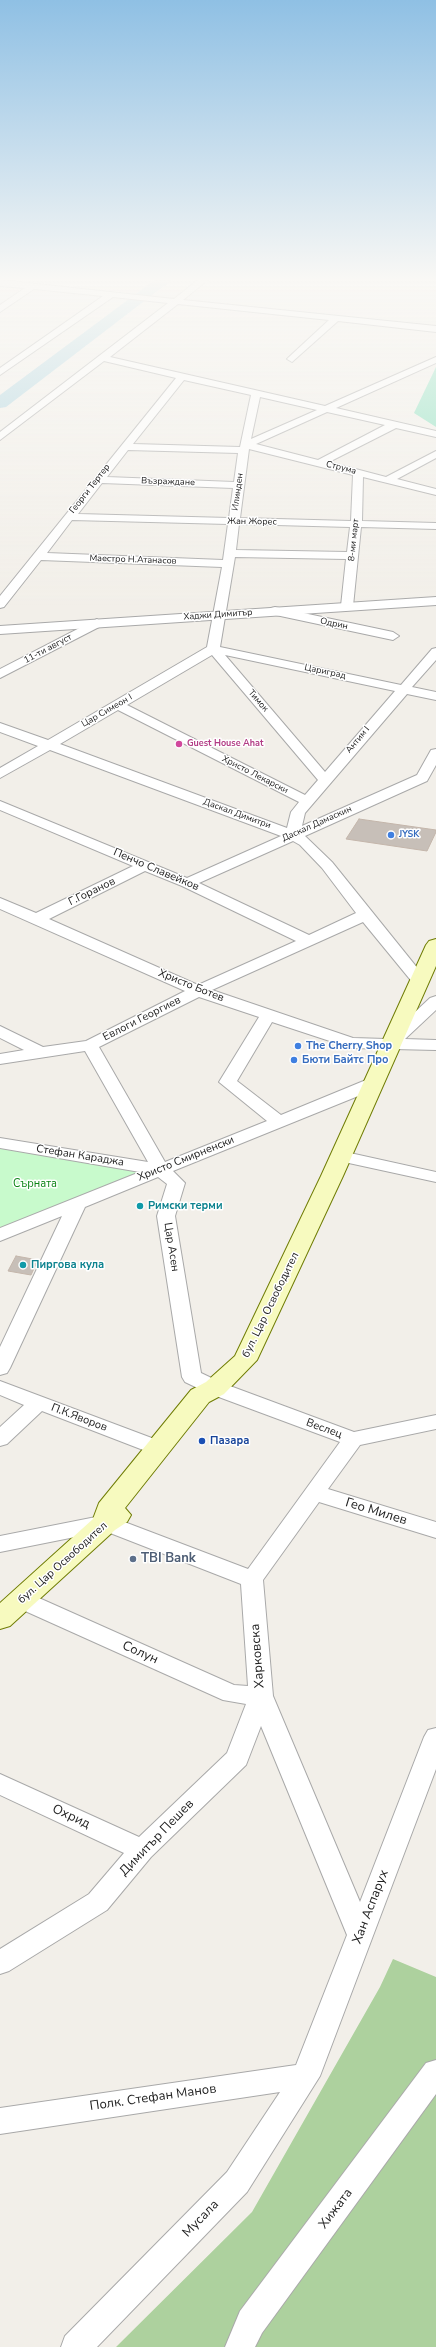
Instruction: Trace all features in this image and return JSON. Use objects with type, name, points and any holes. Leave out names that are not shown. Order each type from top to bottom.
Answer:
[{"type":"main road","name":"бул. Цар Освободител","points":[[0,1619],[118,1514],[213,1400],[215,1388],[245,1360],[340,1156],[389,1044],[436,945]]},
{"type":"main road","points":[[106,1524],[108,1510],[200,1396],[215,1388]]},
{"type":"street","points":[[0,437],[63,389]]},
{"type":"street","name":"Георги Тертер","points":[[0,604],[172,389]]},
{"type":"street","points":[[233,389],[436,434]]},
{"type":"street","points":[[124,447],[245,448],[374,389]]},
{"type":"street","name":"Илинден","points":[[220,615],[245,448],[256,394]]},
{"type":"street","points":[[320,463],[394,425]]},
{"type":"street","name":"Струма","points":[[245,448],[320,463],[436,492]]},
{"type":"street","points":[[388,480],[436,454]]},
{"type":"street","name":"8-ми март","points":[[347,606],[356,525],[358,472]]},
{"type":"street","name":"Възраждане","points":[[98,480],[239,485]]},
{"type":"street","name":"Жан Жорес","points":[[69,517],[436,526]]},
{"type":"street","name":"Маестро Н.Атанасов","points":[[38,556],[229,558],[352,556]]},
{"type":"street","name":"Хаджи Димитър","points":[[0,630],[436,600]]},
{"type":"street","name":"Одрин","points":[[274,611],[393,636]]},
{"type":"street","points":[[213,649],[220,615]]},
{"type":"street","name":"11-ти август","points":[[0,674],[96,623]]},
{"type":"street","name":"Цариград","points":[[213,649],[436,696]]},
{"type":"street","name":"Цар Симеон I","points":[[0,774],[213,649]]},
{"type":"street","name":"Тимок","points":[[213,649],[325,780]]},
{"type":"street","name":"Антим I","points":[[293,835],[298,812],[403,688],[436,652]]},
{"type":"street","name":"Христо Лекарски","points":[[117,705],[307,801]]},
{"type":"street","name":"Даскал Димитри","points":[[0,727],[293,835],[305,842],[327,865],[365,915],[419,980]]},
{"type":"street","name":"Даскал Дамаскин","points":[[187,883],[422,778],[436,754]]},
{"type":"street","name":"Пенчо Славейков","points":[[0,805],[187,883],[309,941]]},
{"type":"street","name":"Г.Горанов","points":[[37,919],[146,865]]},
{"type":"street","name":"Христо Ботев","points":[[0,903],[198,990],[351,1043],[436,1045]]},
{"type":"street","name":"Евлоги Георгиев","points":[[0,1059],[90,1045],[198,990],[365,915]]},
{"type":"street","points":[[389,1044],[436,1001]]},
{"type":"street","points":[[268,1015],[228,1082],[278,1121]]},
{"type":"street","points":[[0,1059],[6,1034],[41,1053]]},
{"type":"street","name":"Цар Асен","points":[[90,1045],[161,1170],[176,1183],[166,1216],[192,1377],[215,1388]]},
{"type":"street","name":"Христо Смирненски","points":[[0,1235],[372,1084]]},
{"type":"street","name":"Стефан Караджа","points":[[0,1143],[161,1170]]},
{"type":"street","points":[[340,1156],[436,1177]]},
{"type":"street","points":[[0,1368],[77,1204]]},
{"type":"street","name":"П.К.Яворов","points":[[0,1388],[158,1448]]},
{"type":"street","name":"Веслец","points":[[215,1388],[353,1439],[436,1422]]},
{"type":"street","points":[[0,1439],[38,1403]]},
{"type":"street","points":[[0,1544],[106,1524],[252,1579],[316,1494],[353,1439]]},
{"type":"street","name":"Гео Милев","points":[[316,1494],[436,1530]]},
{"type":"street","name":"Харковска","points":[[252,1579],[261,1696],[360,1934]]},
{"type":"street","name":"Солун","points":[[22,1600],[231,1694],[261,1696]]},
{"type":"street","name":"Димитър Пешев","points":[[0,1963],[98,1902],[142,1850],[237,1758],[261,1696]]},
{"type":"street","name":"Хан Аспарух","points":[[306,2076],[436,1737]]},
{"type":"street","name":"Охрид","points":[[0,1784],[142,1850]]},
{"type":"street","name":"Хижата","points":[[240,2347],[251,2322],[436,2072]]},
{"type":"street","name":"Полк. Стефан Манов","points":[[0,2121],[306,2076]]},
{"type":"street","name":"Мусала","points":[[76,2347],[237,2182],[306,2076]]},
{"type":"green space","points":[[426,389],[436,389],[436,427],[414,413]]},
{"type":"green space","name":"Сърната","points":[[0,1144],[161,1170],[0,1235]]},
{"type":"green space","points":[[393,1959],[436,1977],[436,2347],[116,2347],[252,2212],[380,1987]]},
{"type":"building","name":"JYSK","points":[[359,819],[436,830],[436,832],[427,851],[346,839]]},
{"type":"building","name":"Пиргова кула","points":[[16,1256],[38,1260],[31,1275],[8,1271]]},
{"type":"waterway","points":[[0,403],[19,389]]},
{"type":"place","name":"Guest House Ahat","points":[[179,744]]},
{"type":"place","name":"JYSK","points":[[391,835]]},
{"type":"place","name":"The Cherry Shop","points":[[298,1046]]},
{"type":"place","name":"Бюти Байтс Про","points":[[294,1060]]},
{"type":"place","name":"Римски терми","points":[[140,1206]]},
{"type":"place","name":"Пиргова кула","points":[[23,1265]]},
{"type":"place","name":"Пазара","points":[[202,1441]]},
{"type":"place","name":"TBI Bank","points":[[133,1559]]}]
